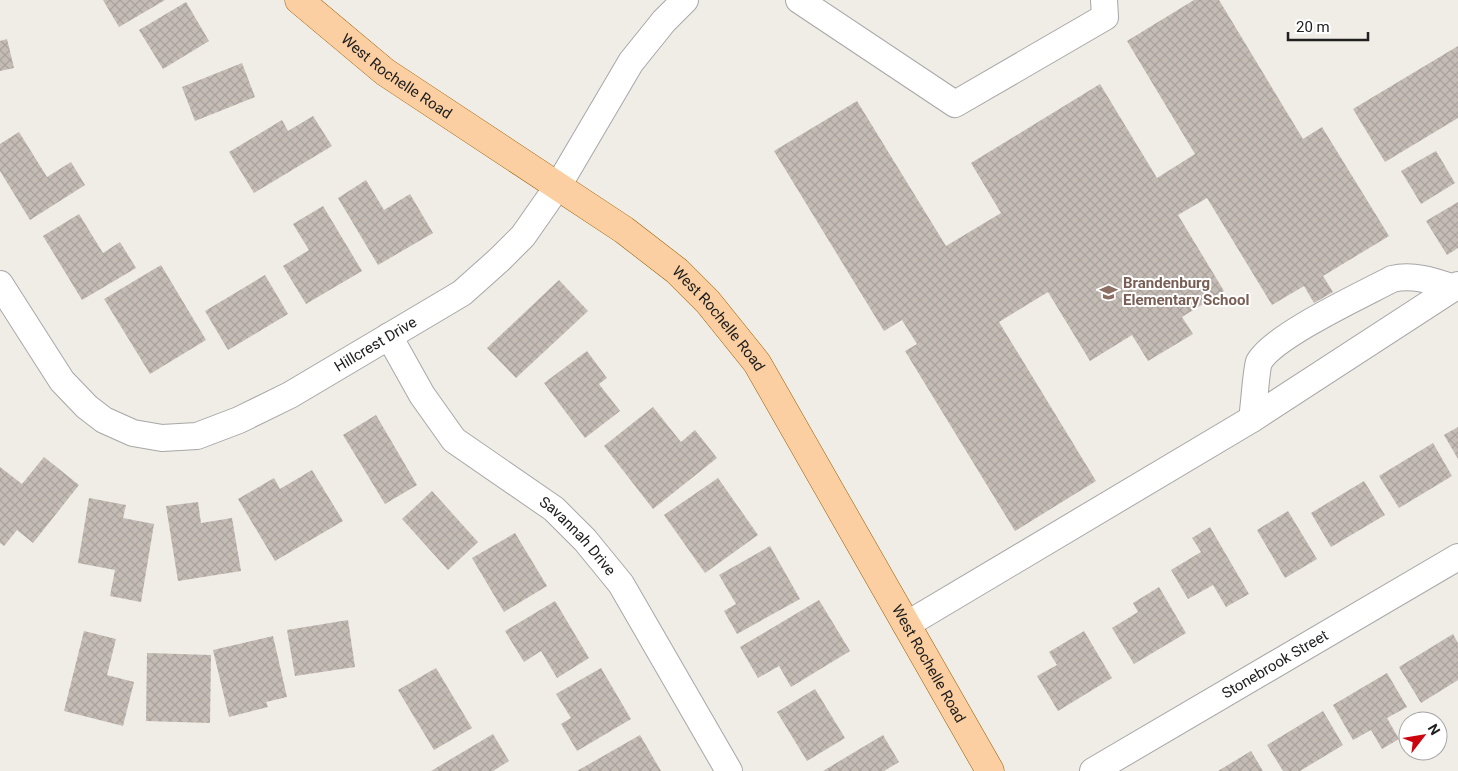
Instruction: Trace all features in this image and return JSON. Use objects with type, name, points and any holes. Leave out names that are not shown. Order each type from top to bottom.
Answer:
[{"type":"main road","name":"West Rochelle Road","points":[[299,0],[385,72],[624,230],[677,271],[708,302],[757,363],[990,771]]},
{"type":"street","name":"Hillcrest Drive","points":[[0,284],[62,381],[87,407],[104,420],[133,433],[162,438],[197,436],[240,420],[290,395],[462,293],[500,259],[523,236],[558,186],[631,62],[664,21],[685,0]]},
{"type":"street","points":[[817,4],[955,104],[1105,17],[1104,0]]},
{"type":"street","points":[[1252,419],[1259,363],[1268,352],[1290,334],[1392,279],[1404,276],[1456,287]]},
{"type":"street","points":[[906,625],[1252,419],[1456,287]]},
{"type":"street","name":"Savannah Drive","points":[[389,336],[422,395],[454,440],[554,509],[585,540],[621,584],[729,771]]},
{"type":"street","name":"Stonebrook Street","points":[[1093,771],[1458,557]]},
{"type":"building","points":[[103,0],[165,0],[119,27]]},
{"type":"building","points":[[1194,0],[1219,0],[1303,139],[1322,127],[1389,236],[1323,276],[1333,292],[1314,303],[1304,286],[1272,305],[1207,198],[1178,215],[1224,291],[1182,317],[1193,334],[1148,361],[1132,335],[1090,361],[1048,292],[999,322],[1096,481],[1015,531],[905,351],[917,344],[902,320],[884,331],[774,151],[857,101],[946,246],[1001,213],[971,163],[1100,84],[1157,178],[1195,154],[1127,41]]},
{"type":"building","points":[[186,2],[209,41],[163,69],[139,30]]},
{"type":"building","points":[[7,39],[14,68],[0,71],[0,41]]},
{"type":"building","points":[[1458,46],[1458,118],[1385,162],[1353,109]]},
{"type":"building","points":[[242,63],[255,97],[195,121],[182,87]]},
{"type":"building","points":[[313,116],[332,146],[254,193],[229,152],[282,120],[288,131]]},
{"type":"building","points":[[19,132],[47,177],[71,162],[85,185],[30,220],[0,171],[0,144]]},
{"type":"building","points":[[1436,151],[1455,183],[1421,204],[1401,171]]},
{"type":"building","points":[[366,180],[384,210],[410,194],[433,233],[378,265],[338,198]]},
{"type":"building","points":[[1458,202],[1458,248],[1447,255],[1426,221]]},
{"type":"building","points":[[323,206],[362,271],[306,304],[283,266],[309,250],[293,224]]},
{"type":"building","points":[[79,214],[103,253],[120,242],[136,268],[82,300],[43,236]]},
{"type":"building","points":[[161,265],[206,340],[150,374],[104,299]]},
{"type":"building","points":[[265,275],[288,314],[228,350],[205,311]]},
{"type":"building","points":[[559,280],[588,311],[516,378],[487,348]]},
{"type":"building","points":[[587,351],[607,378],[599,384],[620,411],[585,438],[544,383]]},
{"type":"building","points":[[653,407],[681,442],[695,430],[717,458],[653,509],[604,446]]},
{"type":"building","points":[[376,415],[417,485],[385,504],[343,435]]},
{"type":"building","points":[[1458,427],[1458,459],[1444,435]]},
{"type":"building","points":[[1433,443],[1452,476],[1399,508],[1379,476]]},
{"type":"building","points":[[44,457],[79,485],[33,543],[17,530],[4,546],[0,543],[0,467],[22,484]]},
{"type":"building","points":[[312,470],[343,521],[275,561],[238,499],[274,478],[280,489]]},
{"type":"building","points":[[718,478],[758,535],[705,573],[664,515]]},
{"type":"building","points":[[1364,481],[1385,515],[1331,547],[1311,513]]},
{"type":"building","points":[[432,491],[478,542],[448,570],[402,519]]},
{"type":"building","points":[[89,498],[126,505],[123,518],[154,524],[141,602],[110,596],[115,570],[78,563]]},
{"type":"building","points":[[198,502],[201,523],[232,518],[241,571],[178,581],[166,506]]},
{"type":"building","points":[[1288,511],[1317,559],[1285,578],[1257,530]]},
{"type":"building","points":[[1210,527],[1249,594],[1226,607],[1213,585],[1188,599],[1171,570],[1201,552],[1192,538]]},
{"type":"building","points":[[515,533],[547,586],[504,612],[472,558]]},
{"type":"building","points":[[770,546],[800,599],[737,634],[724,611],[736,604],[719,575]]},
{"type":"building","points":[[1159,587],[1186,633],[1134,664],[1112,628],[1138,612],[1133,603]]},
{"type":"building","points":[[819,600],[850,651],[791,687],[779,666],[758,678],[740,647]]},
{"type":"building","points":[[555,601],[589,658],[557,678],[541,651],[524,662],[505,631]]},
{"type":"building","points":[[348,620],[355,667],[295,676],[287,630]]},
{"type":"building","points":[[84,631],[116,639],[107,675],[134,682],[123,726],[64,711]]},
{"type":"building","points":[[1084,631],[1112,678],[1058,711],[1037,676],[1057,665],[1049,652]]},
{"type":"building","points":[[1453,634],[1458,643],[1458,680],[1421,703],[1399,667]]},
{"type":"building","points":[[273,636],[287,697],[266,702],[268,707],[229,717],[213,650]]},
{"type":"building","points":[[147,653],[211,655],[210,723],[146,721]]},
{"type":"building","points":[[436,668],[472,728],[434,750],[398,690]]},
{"type":"building","points":[[601,668],[631,719],[577,751],[561,724],[571,718],[556,694]]},
{"type":"building","points":[[1387,673],[1407,707],[1387,718],[1398,740],[1382,749],[1371,730],[1353,740],[1333,705]]},
{"type":"building","points":[[815,689],[845,738],[807,761],[777,712]]},
{"type":"building","points":[[1323,711],[1343,745],[1300,771],[1283,771],[1267,745]]},
{"type":"building","points":[[493,734],[509,761],[493,771],[431,771]]},
{"type":"building","points":[[640,735],[661,771],[577,771]]},
{"type":"building","points":[[883,735],[899,762],[884,771],[823,771]]},
{"type":"building","points":[[1251,751],[1263,771],[1218,771]]},
{"type":"place","name":"Brandenburg Elementary School","points":[[1109,292]]}]
